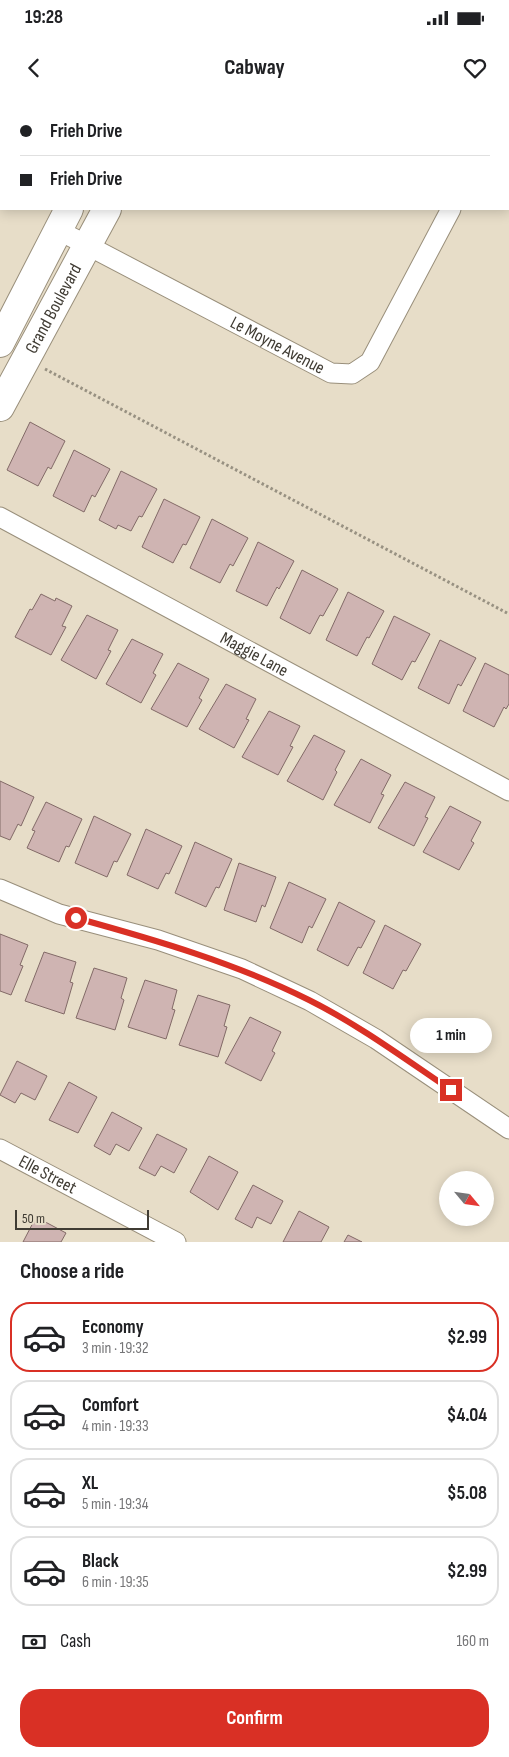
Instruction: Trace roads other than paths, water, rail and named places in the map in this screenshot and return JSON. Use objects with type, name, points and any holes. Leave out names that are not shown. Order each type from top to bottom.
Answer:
[{"type":"street","name":"Grand Boulevard","points":[[0,407],[106,210]]},
{"type":"street","name":"Le Moyne Avenue","points":[[63,219],[87,245],[331,373],[352,374],[370,362],[450,210]]},
{"type":"street","name":"Grand Boulevard","points":[[0,343],[63,219]]},
{"type":"street","name":"Maggie Lane","points":[[0,517],[509,791]]},
{"type":"street","points":[[0,889],[59,914],[158,940],[242,969],[310,1000],[506,1120]]},
{"type":"street","name":"Elle Street","points":[[0,1149],[176,1242]]}]
